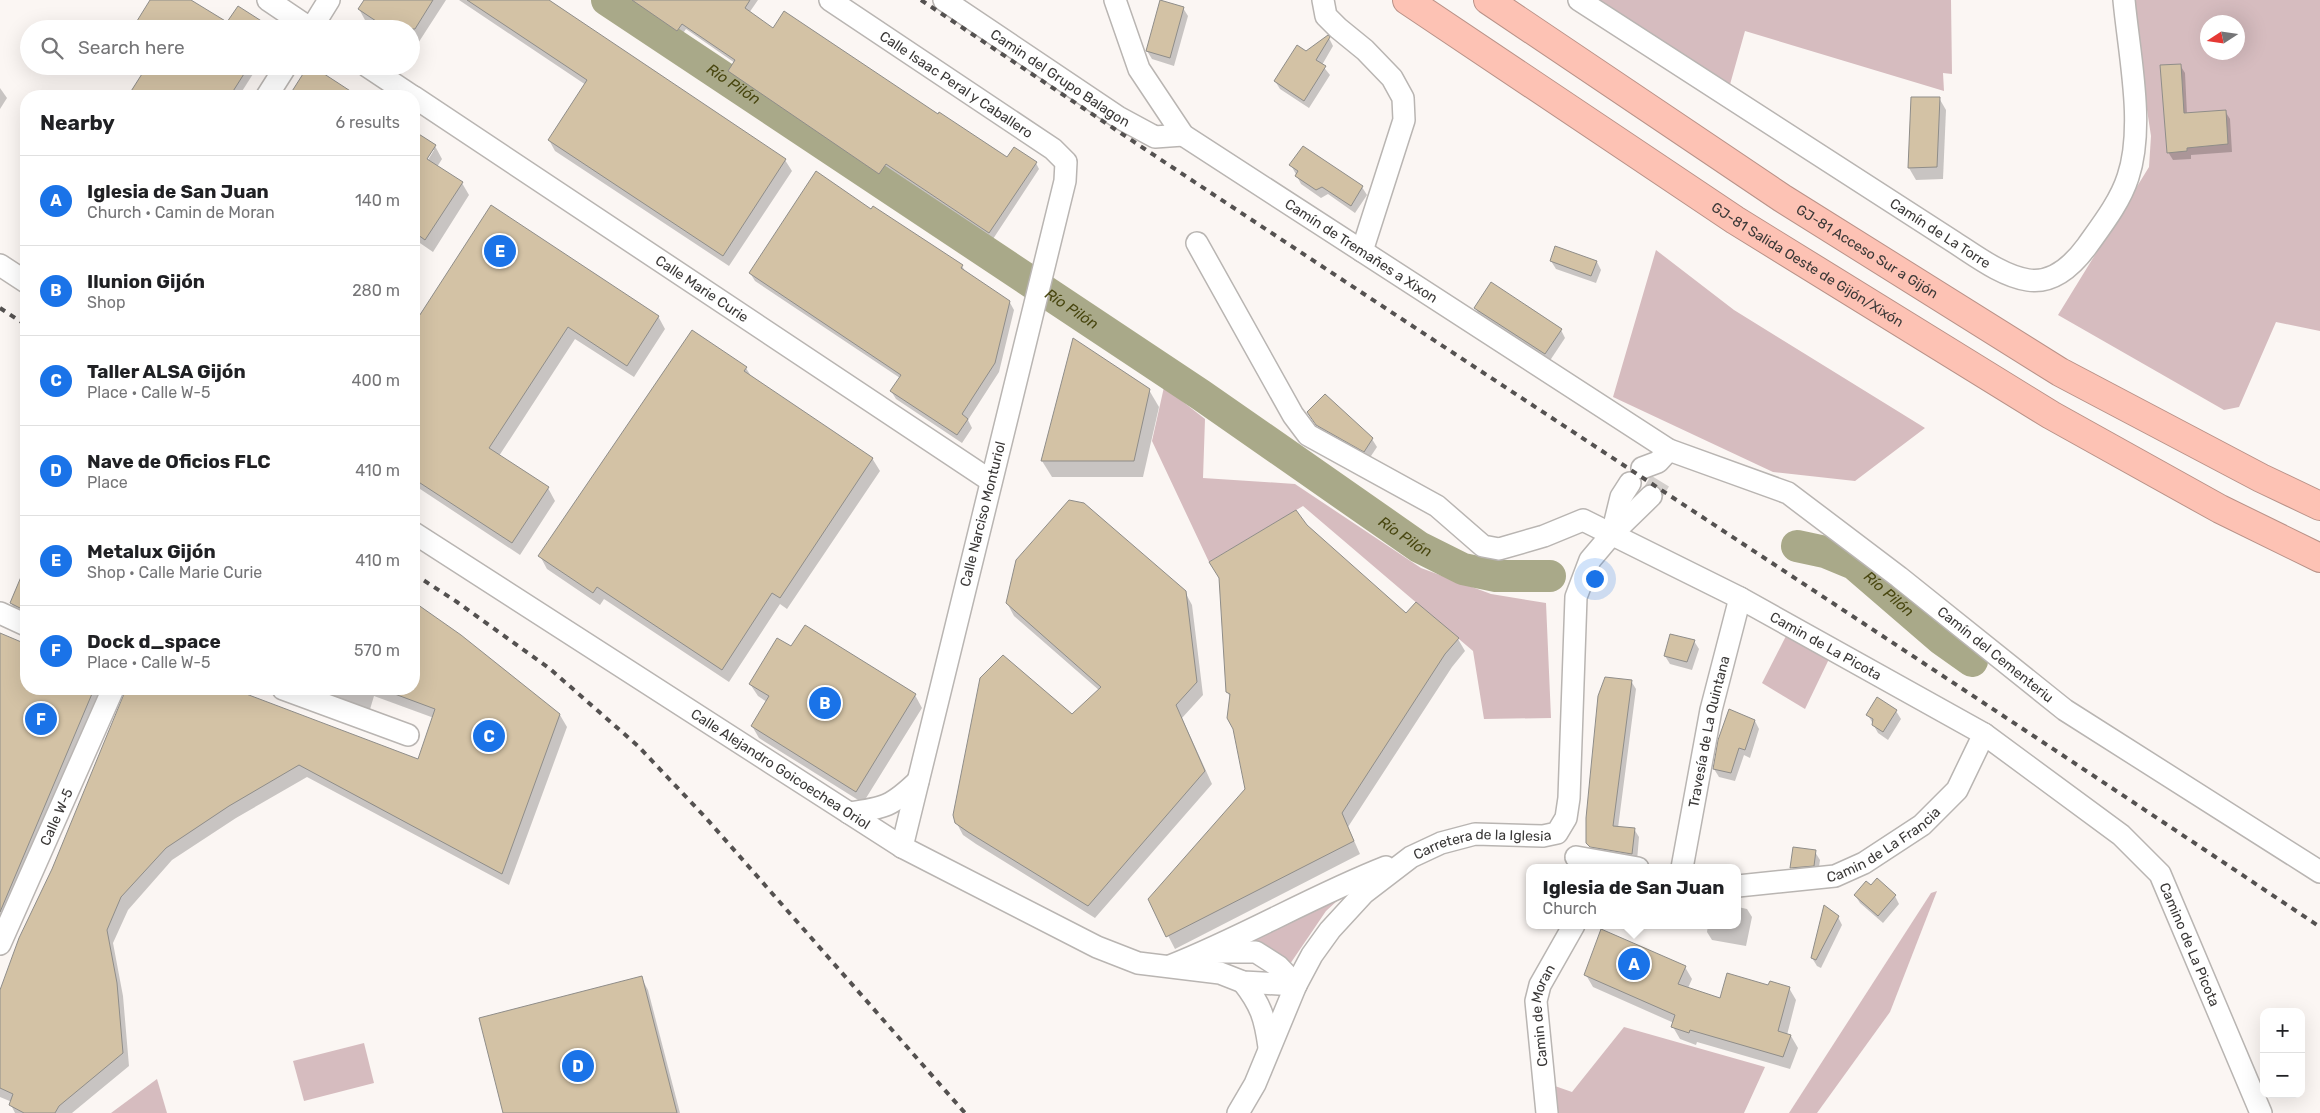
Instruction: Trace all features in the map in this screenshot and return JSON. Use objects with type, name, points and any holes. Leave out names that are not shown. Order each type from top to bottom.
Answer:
[{"type":"highway","name":"GJ-81 Salida Oeste de Gijón/Xixón","points":[[1407,0],[1735,220],[2051,415],[2220,509],[2312,554]]},
{"type":"highway","name":"GJ-81 Acceso Sur a Gijón","points":[[1488,0],[1782,198],[2060,372],[2261,478],[2320,506]]},
{"type":"street","points":[[268,0],[298,20]]},
{"type":"street","points":[[317,20],[329,0]]},
{"type":"street","name":"Calle Isaac Peral y Caballero","points":[[830,0],[1060,154],[1066,162],[1065,180]]},
{"type":"street","name":"Camin del Grupo Balagon","points":[[944,0],[1118,116],[1155,136],[1183,135]]},
{"type":"street","name":"Camín de Tremañes a Xixon","points":[[1115,0],[1139,69],[1183,135],[1362,251],[1652,473]]},
{"type":"street","points":[[1323,0],[1326,16],[1365,50],[1392,78],[1403,98],[1404,120],[1362,251]]},
{"type":"street","name":"Camín de La Torre","points":[[1579,0],[1954,242],[2006,273],[2028,280],[2055,277],[2079,257],[2107,218],[2127,179],[2134,152],[2136,126],[2124,0]]},
{"type":"street","points":[[270,90],[280,75]]},
{"type":"street","name":"Calle Marie Curie","points":[[380,75],[403,90]]},
{"type":"street","name":"Calle Marie Curie","points":[[420,102],[991,481]]},
{"type":"street","name":"Calle Narciso Monturiol","points":[[902,847],[1065,180]]},
{"type":"street","name":"Camin de La Picota","points":[[1197,243],[1294,415],[1308,435],[1437,506],[1483,546],[1499,549],[1544,536],[1583,520],[1740,598],[1984,734],[2032,770]]},
{"type":"street","points":[[0,266],[20,278]]},
{"type":"street","name":"Carretera de la Iglesia","points":[[1238,1113],[1255,1084],[1296,985],[1312,955],[1336,924],[1364,893],[1411,857],[1441,842],[1475,834],[1543,836],[1557,833],[1566,818],[1569,798],[1576,597],[1590,560],[1612,534],[1652,473]]},
{"type":"street","name":"Camín del Cementeriu","points":[[1652,473],[1788,493],[1899,577],[2065,710],[2320,872]]},
{"type":"street","name":"Calle Alejandro Goicoechea Oriol","points":[[420,537],[902,847],[1096,948],[1138,964],[1220,973],[1243,982],[1296,985]]},
{"type":"street","name":"Travesía de La Quintana","points":[[1683,864],[1711,710],[1740,598]]},
{"type":"street","points":[[0,613],[20,622]]},
{"type":"street","name":"Calle W-5","points":[[0,944],[109,695]]},
{"type":"street","points":[[299,695],[408,735]]},
{"type":"street","name":"Camin de La Francia","points":[[1741,886],[1835,876],[1864,863],[1922,825],[1957,790],[1984,734]]},
{"type":"street","name":"Camino de La Picota","points":[[2032,770],[2121,835],[2160,874],[2261,1113]]},
{"type":"street","points":[[849,813],[875,810],[897,801],[918,780]]},
{"type":"street","points":[[1557,833],[1581,862],[1600,864]]},
{"type":"street","name":"Calle Alejandro Goicoechea Oriol","points":[[1168,967],[1207,952],[1357,879],[1411,857]]},
{"type":"street","name":"Camin de Moran","points":[[1547,1113],[1536,1001],[1540,985],[1572,929]]},
{"type":"street","name":"Calle Alejandro Goicoechea Oriol","points":[[1207,952],[1256,952],[1278,966],[1296,985]]},
{"type":"street","points":[[1243,982],[1257,1000],[1265,1019],[1269,1047]]},
{"type":"shaded area","points":[[1598,0],[1951,0],[1952,74],[1943,73],[1944,91],[1745,31],[1729,88]]},
{"type":"shaded area","points":[[2135,0],[2320,0],[2320,331],[2276,322],[2239,407],[2224,410],[2058,315],[2149,167],[2151,136],[2142,77]]},
{"type":"shaded area","points":[[1656,250],[1734,310],[1925,428],[1855,481],[1773,472],[1613,397]]},
{"type":"shaded area","points":[[1164,387],[1205,419],[1203,478],[1295,484],[1421,568],[1491,594],[1546,603],[1551,718],[1484,719],[1473,651],[1303,506],[1209,562],[1152,441]]},
{"type":"shaded area","points":[[1786,636],[1829,659],[1805,709],[1762,683]]},
{"type":"shaded area","points":[[1348,891],[1326,911],[1290,964],[1247,941]]},
{"type":"shaded area","points":[[1937,891],[1890,1012],[1817,1113],[1789,1113],[1931,893]]},
{"type":"shaded area","points":[[1624,1027],[1765,1067],[1744,1113],[1558,1113],[1552,1085],[1572,1092]]},
{"type":"shaded area","points":[[364,1043],[374,1083],[304,1101],[293,1061]]},
{"type":"shaded area","points":[[157,1079],[167,1113],[111,1113]]},
{"type":"building","points":[[150,0],[191,0],[224,20],[138,20]]},
{"type":"building","points":[[364,0],[433,0],[420,21],[374,20],[358,9]]},
{"type":"building","points":[[467,0],[549,0],[786,159],[723,256],[548,140],[587,80]]},
{"type":"building","points":[[632,0],[750,0],[745,8],[773,28],[784,11],[938,114],[939,112],[1007,157],[1014,147],[1037,162],[989,233],[886,164],[879,174],[728,71],[735,60],[682,24],[677,31]]},
{"type":"building","points":[[1160,0],[1184,7],[1170,58],[1146,51]]},
{"type":"building","points":[[238,6],[260,20],[228,20]]},
{"type":"building","points":[[1328,35],[1330,37],[1316,60],[1326,66],[1304,101],[1274,81],[1297,45],[1306,51]]},
{"type":"building","points":[[2181,64],[2184,113],[2226,110],[2228,144],[2187,148],[2187,151],[2167,153],[2160,65]]},
{"type":"building","points":[[141,75],[243,75],[234,90],[132,90]]},
{"type":"building","points":[[302,75],[326,75],[349,90],[293,90]]},
{"type":"building","points":[[1911,97],[1940,97],[1937,167],[1908,168]]},
{"type":"building","points":[[420,135],[436,145],[427,159],[463,182],[425,240],[420,236]]},
{"type":"building","points":[[1303,146],[1363,186],[1351,206],[1322,187],[1316,190],[1295,176],[1298,171],[1289,165]]},
{"type":"building","points":[[816,171],[871,209],[873,206],[963,265],[961,268],[1010,301],[995,363],[962,414],[968,419],[957,435],[890,391],[901,375],[749,273]]},
{"type":"building","points":[[491,205],[659,316],[627,366],[568,327],[489,448],[549,487],[512,543],[420,483],[420,315]]},
{"type":"building","points":[[1555,246],[1597,261],[1591,276],[1550,261]]},
{"type":"building","points":[[1491,282],[1562,329],[1545,354],[1474,308]]},
{"type":"building","points":[[692,330],[747,367],[744,371],[873,458],[780,598],[772,593],[722,670],[597,587],[593,593],[538,556]]},
{"type":"building","points":[[1073,338],[1150,389],[1134,461],[1041,461]]},
{"type":"building","points":[[1325,394],[1373,438],[1364,452],[1316,425],[1307,412]]},
{"type":"building","points":[[1069,500],[1084,503],[1186,591],[1197,682],[1176,705],[1205,771],[1088,906],[968,832],[955,823],[953,815],[980,678],[1003,655],[1072,714],[1101,687],[1006,603],[1016,560]]},
{"type":"building","points":[[1296,510],[1307,525],[1406,613],[1416,602],[1459,638],[1445,654],[1342,813],[1354,841],[1166,937],[1148,899],[1245,789],[1233,729],[1227,718],[1230,694],[1226,692],[1219,578],[1209,562]]},
{"type":"building","points":[[20,579],[20,608],[10,603]]},
{"type":"building","points":[[420,606],[461,635],[560,714],[502,874],[299,765],[229,806],[166,848],[121,897],[107,930],[117,983],[123,1053],[59,1106],[55,1113],[24,1113],[9,1105],[13,1094],[0,1088],[0,990],[19,938],[52,869],[124,695],[249,695],[418,759],[435,709],[397,695],[420,695]]},
{"type":"building","points":[[805,625],[916,694],[856,792],[751,726],[769,696],[749,684],[777,638],[791,646]]},
{"type":"building","points":[[0,633],[20,641],[20,695],[91,695],[0,912]]},
{"type":"building","points":[[1670,634],[1695,640],[1687,662],[1664,656]]},
{"type":"building","points":[[1605,677],[1632,680],[1613,826],[1635,828],[1632,854],[1590,847],[1586,843],[1586,818],[1598,696]]},
{"type":"building","points":[[1877,697],[1897,710],[1883,732],[1872,725],[1873,719],[1866,715]]},
{"type":"building","points":[[1729,709],[1755,720],[1745,750],[1739,748],[1731,773],[1713,769],[1718,740]]},
{"type":"building","points":[[1793,847],[1816,850],[1814,866],[1790,868]]},
{"type":"building","points":[[1877,878],[1896,895],[1878,916],[1854,895],[1866,881],[1871,885]]},
{"type":"building","points":[[1824,905],[1839,916],[1816,960],[1811,958]]},
{"type":"building","points":[[1601,929],[1686,966],[1678,984],[1720,998],[1727,973],[1768,985],[1770,981],[1790,987],[1778,1031],[1791,1035],[1783,1057],[1690,1030],[1689,1033],[1671,1027],[1675,1015],[1584,975]]},
{"type":"building","points":[[642,976],[677,1113],[503,1113],[479,1018]]},
{"type":"waterway","name":"Río Pilón","points":[[607,0],[1201,395],[1419,547],[1463,569],[1496,576],[1550,576]]},
{"type":"waterway","name":"Río Pilón","points":[[1797,546],[1825,552],[1854,564],[1941,639],[1972,661]]},
{"type":"tunnel","points":[[1651,496],[1660,481]]},
{"type":"railway","points":[[921,0],[2320,927]]},
{"type":"railway","points":[[0,308],[20,321]]},
{"type":"railway","points":[[420,578],[549,668],[638,746],[706,818],[965,1113]]},
{"type":"place","name":"Metalux Gijón","points":[[500,251]]},
{"type":"place","name":"Ilunion Gijón","points":[[825,703]]},
{"type":"place","name":"Dock d_space","points":[[41,719]]},
{"type":"place","name":"Taller ALSA Gijón","points":[[489,736]]},
{"type":"place","name":"Iglesia de San Juan","points":[[1634,964]]},
{"type":"place","name":"Nave de Oficios FLC","points":[[578,1066]]}]
